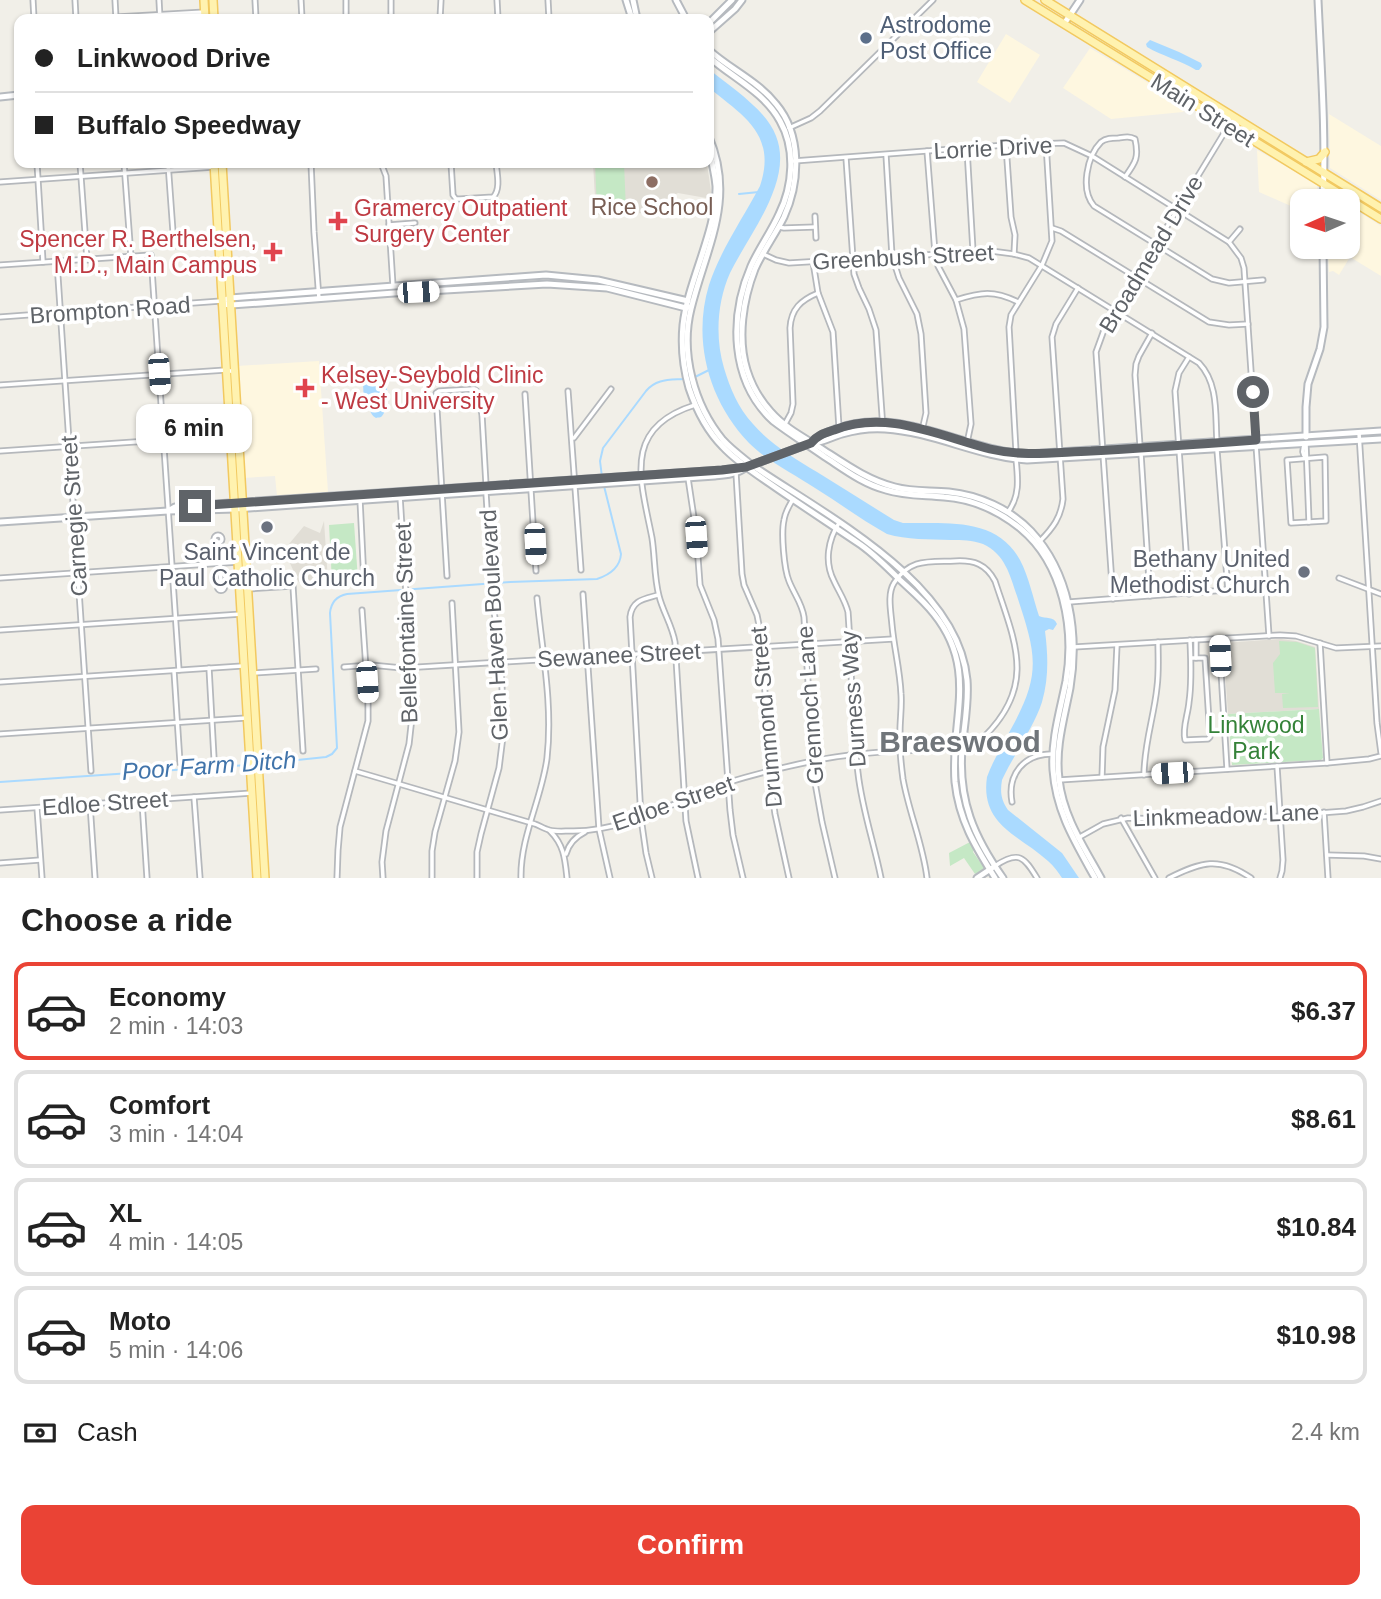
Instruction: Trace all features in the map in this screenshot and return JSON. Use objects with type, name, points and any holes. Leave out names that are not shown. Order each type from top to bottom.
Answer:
[{"type":"main road","points":[[714,18],[732,0]]},
{"type":"main road","points":[[714,28],[736,9],[742,0]]},
{"type":"main road","name":"Main Street","points":[[1026,0],[1332,189]]},
{"type":"main road","name":"Main Street","points":[[1045,0],[1381,208]]},
{"type":"main road","points":[[1064,24],[1080,0]]},
{"type":"main road","points":[[1318,0],[1325,152],[1324,189]]},
{"type":"main road","points":[[714,54],[767,94],[782,112],[793,161],[793,191],[779,227],[760,253],[746,298],[743,351],[752,385],[769,410],[809,444],[858,479],[901,494],[968,500],[1006,515]]},
{"type":"main road","points":[[714,61],[763,98],[787,128]]},
{"type":"main road","points":[[1161,83],[1166,76]]},
{"type":"main road","points":[[1195,105],[1200,97]]},
{"type":"main road","points":[[1229,125],[1234,118]]},
{"type":"main road","points":[[1306,162],[1319,159],[1325,152]]},
{"type":"main road","points":[[793,161],[785,201],[747,275],[740,304],[738,356],[748,387],[773,421],[793,436],[825,451],[864,476],[885,485],[948,491],[987,502],[1028,528],[1058,570],[1072,623],[1070,682],[1055,754],[1056,780],[1068,818],[1095,878]]},
{"type":"main road","points":[[218,168],[244,590],[244,666],[265,878]]},
{"type":"main road","points":[[713,168],[716,188],[709,236],[683,324],[682,342],[698,404],[711,433],[732,456],[837,526],[880,551],[944,628],[957,650],[961,685],[956,784],[970,838],[992,868],[1003,878]]},
{"type":"main road","name":"Main Street","points":[[1360,206],[1381,219]]},
{"type":"main road","points":[[1306,440],[1308,384],[1324,327],[1323,259]]},
{"type":"main road","name":"Brompton Road","points":[[394,290],[546,275],[597,280],[689,305]]},
{"type":"main road","points":[[596,288],[597,280]]},
{"type":"main road","points":[[467,281],[467,289]]},
{"type":"main road","name":"Brompton Road","points":[[225,302],[282,294],[319,295],[547,284],[607,288],[643,294]]},
{"type":"main road","points":[[282,294],[282,302]]},
{"type":"main road","name":"Brompton Road","points":[[225,302],[282,302],[319,295]]},
{"type":"main road","points":[[698,404],[725,442],[749,466],[764,473],[794,497]]},
{"type":"main road","points":[[809,444],[821,435],[869,423],[922,432],[1016,457],[1306,440],[1381,439]]},
{"type":"main road","points":[[0,522],[168,511],[175,507],[305,501],[687,475],[749,466],[792,449],[819,443],[840,431]]},
{"type":"main road","points":[[1306,440],[1381,431]]},
{"type":"main road","points":[[792,449],[793,436]]},
{"type":"main road","points":[[825,440],[825,451]]},
{"type":"main road","points":[[732,456],[733,470]]},
{"type":"main road","points":[[764,460],[764,473]]},
{"type":"main road","points":[[305,501],[360,500],[400,494]]},
{"type":"main road","points":[[245,614],[253,673],[251,716]]},
{"type":"main road","points":[[244,666],[253,673]]},
{"type":"main road","points":[[257,878],[259,833]]},
{"type":"main road","points":[[1077,839],[1101,878]]},
{"type":"main road","points":[[977,878],[992,868]]},
{"type":"main road","points":[[992,868],[995,878]]},
{"type":"street","points":[[787,128],[811,118],[820,111],[933,0]]},
{"type":"street","name":"Broadmead Drive","points":[[1113,599],[1096,352],[1101,336],[1116,310],[1229,125]]},
{"type":"street","points":[[1125,177],[1136,163],[1135,139],[1130,136],[1106,139],[1101,142],[1087,166],[1090,201],[1094,206],[1217,281],[1229,283],[1263,280]]},
{"type":"street","points":[[1006,515],[1017,495],[1018,482],[1009,334],[1012,316],[1042,265],[1052,241],[1046,143]]},
{"type":"street","points":[[1006,145],[1011,217],[1016,240],[1014,254]]},
{"type":"street","name":"Lorrie Drive","points":[[793,161],[1006,145],[1070,145],[1229,242]]},
{"type":"street","points":[[967,149],[973,251]]},
{"type":"street","points":[[927,151],[935,253],[938,266],[956,300],[965,339],[971,424],[967,445]]},
{"type":"street","points":[[886,155],[892,256],[919,324],[926,412],[922,432]]},
{"type":"street","points":[[846,158],[854,274],[876,330],[883,426]]},
{"type":"street","points":[[37,168],[43,262]]},
{"type":"street","points":[[80,168],[87,260]]},
{"type":"street","points":[[124,168],[131,257]]},
{"type":"street","points":[[0,182],[181,168]]},
{"type":"street","points":[[311,168],[319,295]]},
{"type":"street","points":[[384,168],[394,290]]},
{"type":"street","points":[[451,168],[453,193],[458,199],[494,197],[497,191],[496,168]]},
{"type":"street","points":[[168,170],[174,246]]},
{"type":"street","points":[[815,216],[816,238]]},
{"type":"street","points":[[389,225],[415,223]]},
{"type":"street","points":[[779,227],[816,227]]},
{"type":"street","points":[[1052,228],[1209,322],[1223,325],[1248,324]]},
{"type":"street","points":[[1240,229],[1229,242],[1241,258],[1244,268],[1269,636]]},
{"type":"street","name":"Greenbush Street","points":[[760,253],[782,262],[973,251],[1014,254],[1042,265],[1199,363],[1212,384],[1228,591]]},
{"type":"street","points":[[0,265],[151,256],[175,618],[180,763]]},
{"type":"street","name":"Carnegie Street","points":[[57,262],[91,771]]},
{"type":"street","points":[[813,262],[818,293],[833,332],[840,431]]},
{"type":"street","points":[[1038,543],[1056,523],[1062,507],[1053,331],[1078,288]]},
{"type":"street","points":[[785,424],[793,404],[791,317],[802,301],[818,293]]},
{"type":"street","points":[[956,300],[973,294],[988,293],[1018,302]]},
{"type":"street","name":"Brompton Road","points":[[0,317],[225,302]]},
{"type":"street","points":[[1150,596],[1136,370],[1139,356],[1152,333]]},
{"type":"street","points":[[1189,357],[1179,373],[1175,391],[1189,594]]},
{"type":"street","points":[[0,385],[230,371]]},
{"type":"street","name":"Glen Haven Boulevard","points":[[442,492],[436,393],[474,389],[478,393],[482,415],[491,577],[504,717],[499,768],[477,852],[477,878]]},
{"type":"street","points":[[573,440],[611,389]]},
{"type":"street","points":[[568,391],[581,570]]},
{"type":"street","points":[[525,394],[536,571]]},
{"type":"street","points":[[698,404],[670,416],[652,433],[642,454],[640,479],[653,545],[658,595],[672,629],[676,652],[688,835],[698,878]]},
{"type":"street","points":[[1056,780],[1327,763],[1369,759],[1381,754],[1359,433]]},
{"type":"street","points":[[0,451],[234,435]]},
{"type":"street","points":[[1306,440],[1303,455],[1306,458],[1309,522]]},
{"type":"street","points":[[1325,457],[1326,521],[1291,523],[1287,460],[1306,458],[1325,457]]},
{"type":"street","name":"Drummond Street","points":[[733,470],[743,579],[760,627],[770,771],[775,814],[789,878]]},
{"type":"street","points":[[687,475],[696,531],[700,584],[717,630],[731,823],[743,878]]},
{"type":"street","points":[[442,492],[447,576]]},
{"type":"street","name":"Bellefontaine Street","points":[[383,878],[386,831],[411,732],[413,708],[400,494]]},
{"type":"street","name":"Grennoch Lane","points":[[794,497],[786,511],[783,524],[786,569],[789,583],[802,605],[804,617],[813,761],[819,808],[835,878]]},
{"type":"street","points":[[360,500],[364,582]]},
{"type":"street","name":"Durness Way","points":[[837,526],[829,544],[829,564],[832,577],[846,603],[856,754],[864,809],[881,878]]},
{"type":"street","points":[[219,542],[221,583]]},
{"type":"street","points":[[928,878],[906,795],[900,751],[901,684],[893,639],[890,593],[900,575],[916,563],[971,561],[989,571],[997,587],[1017,653],[1017,680],[1011,701],[999,721],[980,741],[959,749]]},
{"type":"street","points":[[0,578],[242,562]]},
{"type":"street","points":[[1339,578],[1381,594]]},
{"type":"street","points":[[244,590],[293,586],[303,751]]},
{"type":"street","points":[[1065,602],[1266,587]]},
{"type":"street","points":[[583,594],[599,829],[610,878]]},
{"type":"street","points":[[652,878],[641,818],[630,611],[639,600],[658,595]]},
{"type":"street","points":[[522,878],[522,858],[544,776],[548,741],[545,660],[537,598]]},
{"type":"street","points":[[432,878],[435,832],[455,761],[459,732],[452,603]]},
{"type":"street","points":[[337,878],[341,827],[368,721],[362,610]]},
{"type":"street","points":[[0,630],[245,614]]},
{"type":"street","points":[[1071,648],[1269,636],[1296,636],[1330,648],[1381,646]]},
{"type":"street","name":"Sewanee Street","points":[[344,667],[366,665],[411,668],[893,639]]},
{"type":"street","points":[[1219,639],[1227,769]]},
{"type":"street","points":[[1193,640],[1194,658],[1185,740],[1210,737],[1205,658],[1194,658]]},
{"type":"street","points":[[1144,775],[1144,757],[1157,690],[1158,642]]},
{"type":"street","points":[[1320,643],[1327,763]]},
{"type":"street","points":[[1102,777],[1102,747],[1116,680],[1116,645]]},
{"type":"street","points":[[0,682],[244,666]]},
{"type":"street","points":[[209,668],[214,758]]},
{"type":"street","points":[[253,673],[316,669]]},
{"type":"street","points":[[0,734],[251,716]]},
{"type":"street","name":"Edloe Street","points":[[355,771],[531,822],[549,830],[587,831],[641,818],[727,783],[813,761],[856,754],[959,749]]},
{"type":"street","points":[[1012,803],[1012,783],[1021,766],[1033,757],[1055,754]]},
{"type":"street","points":[[1277,766],[1283,865],[1280,878]]},
{"type":"street","name":"Edloe Street","points":[[0,810],[256,793]]},
{"type":"street","points":[[194,797],[200,878]]},
{"type":"street","points":[[142,801],[147,878]]},
{"type":"street","name":"Linkmeadow Lane","points":[[1077,839],[1103,824],[1121,818],[1280,816],[1363,807],[1381,801]]},
{"type":"street","points":[[90,804],[94,878]]},
{"type":"street","points":[[37,808],[42,878]]},
{"type":"street","points":[[1324,812],[1328,878]]},
{"type":"street","points":[[1121,818],[1155,878]]},
{"type":"street","points":[[549,830],[560,843],[565,857],[566,878]]},
{"type":"street","points":[[565,857],[572,842],[587,831]]},
{"type":"street","points":[[1327,855],[1381,859]]},
{"type":"street","points":[[992,868],[1008,858],[1019,857],[1025,860],[1037,878]]},
{"type":"street","points":[[0,863],[41,860]]},
{"type":"street","points":[[1169,878],[1192,866],[1208,863],[1231,867],[1251,878]]},
{"type":"shaded area","points":[[1006,34],[1040,55],[1010,103],[977,82]]},
{"type":"shaded area","points":[[1090,48],[1187,106],[1183,112],[1111,119],[1063,88]]},
{"type":"shaded area","points":[[1329,114],[1381,146],[1381,200],[1330,168]]},
{"type":"shaded area","points":[[1257,150],[1317,184],[1317,189],[1290,189],[1290,206],[1259,192]]},
{"type":"shaded area","name":"Rice School","points":[[593,168],[708,168],[712,199],[678,193],[647,213],[596,215]]},
{"type":"shaded area","points":[[1360,213],[1381,226],[1381,276],[1353,259],[1360,259]]},
{"type":"shaded area","points":[[1328,259],[1349,259],[1339,275],[1333,271],[1329,272]]},
{"type":"shaded area","points":[[319,361],[328,492],[277,496],[275,476],[242,478],[237,366]]},
{"type":"shaded area","points":[[324,521],[328,581],[299,583],[284,550],[304,526],[320,533]]},
{"type":"shaded area","points":[[1281,639],[1315,647],[1319,709],[1228,714],[1223,643]]},
{"type":"green space","points":[[595,168],[624,168],[626,210],[597,211]]},
{"type":"green space","points":[[354,523],[358,580],[332,582],[329,525]]},
{"type":"green space","points":[[1279,641],[1297,642],[1315,648],[1318,707],[1283,708],[1282,694],[1290,693],[1275,693],[1273,663],[1280,654]]},
{"type":"green space","name":"Linkwood Park","points":[[1319,709],[1321,760],[1232,765],[1228,714]]},
{"type":"green space","points":[[970,842],[973,852],[985,869],[975,874],[964,858],[950,866],[949,853]]},
{"type":"water","points":[[1150,40],[1201,63],[1202,66],[1196,70],[1147,47],[1146,44]]},
{"type":"water","points":[[714,73],[747,99],[764,117],[776,136],[780,153],[779,171],[767,207],[730,273],[722,296],[719,345],[726,375],[735,397],[748,418],[775,444],[894,520],[903,523],[968,525],[998,536],[1010,546],[1020,560],[1039,616],[1052,619],[1057,624],[1053,630],[1045,631],[1047,666],[1042,702],[1002,780],[1002,796],[1008,810],[1062,853],[1079,878],[1062,878],[1048,861],[1004,827],[990,807],[986,793],[987,777],[1021,710],[1032,678],[1032,649],[1028,633],[1002,559],[990,548],[979,543],[902,537],[878,529],[756,450],[735,426],[714,389],[704,349],[704,306],[719,260],[760,186],[764,168],[761,140],[754,128],[714,92]]},
{"type":"water","points":[[366,380],[387,381],[386,405],[382,417],[376,418],[364,402],[363,384]]},
{"type":"waterway","points":[[739,194],[759,192]]},
{"type":"waterway","points":[[695,377],[709,370]]},
{"type":"waterway","points":[[602,477],[600,461],[603,448],[646,391],[658,382],[683,379]]},
{"type":"waterway","points":[[259,764],[326,757],[337,748],[330,613],[337,598],[347,594],[510,582],[597,579],[616,567],[621,554],[604,486]]},
{"type":"waterway","name":"Poor Farm Ditch","points":[[0,782],[247,765]]},
{"type":"place","name":"Astrodome Post Office","points":[[866,38]]},
{"type":"place","name":"Rice School","points":[[652,182]]},
{"type":"place","name":"Gramercy Outpatient Surgery Center","points":[[338,221]]},
{"type":"place","name":"Spencer R. Berthelsen, M.D., Main Campus","points":[[273,252]]},
{"type":"place","name":"Kelsey-Seybold Clinic - West University","points":[[305,388]]},
{"type":"place","name":"Saint Vincent de Paul Catholic Church","points":[[267,527]]},
{"type":"place","name":"Bethany United Methodist Church","points":[[1304,572]]},
{"type":"district","name":"Braeswood","points":[[960,742]]},
{"type":"route","points":[[195,506],[722,470],[746,467],[811,443],[821,435],[839,428],[869,423],[893,423],[923,429],[989,449],[1016,454],[1256,440],[1253,392]]}]
